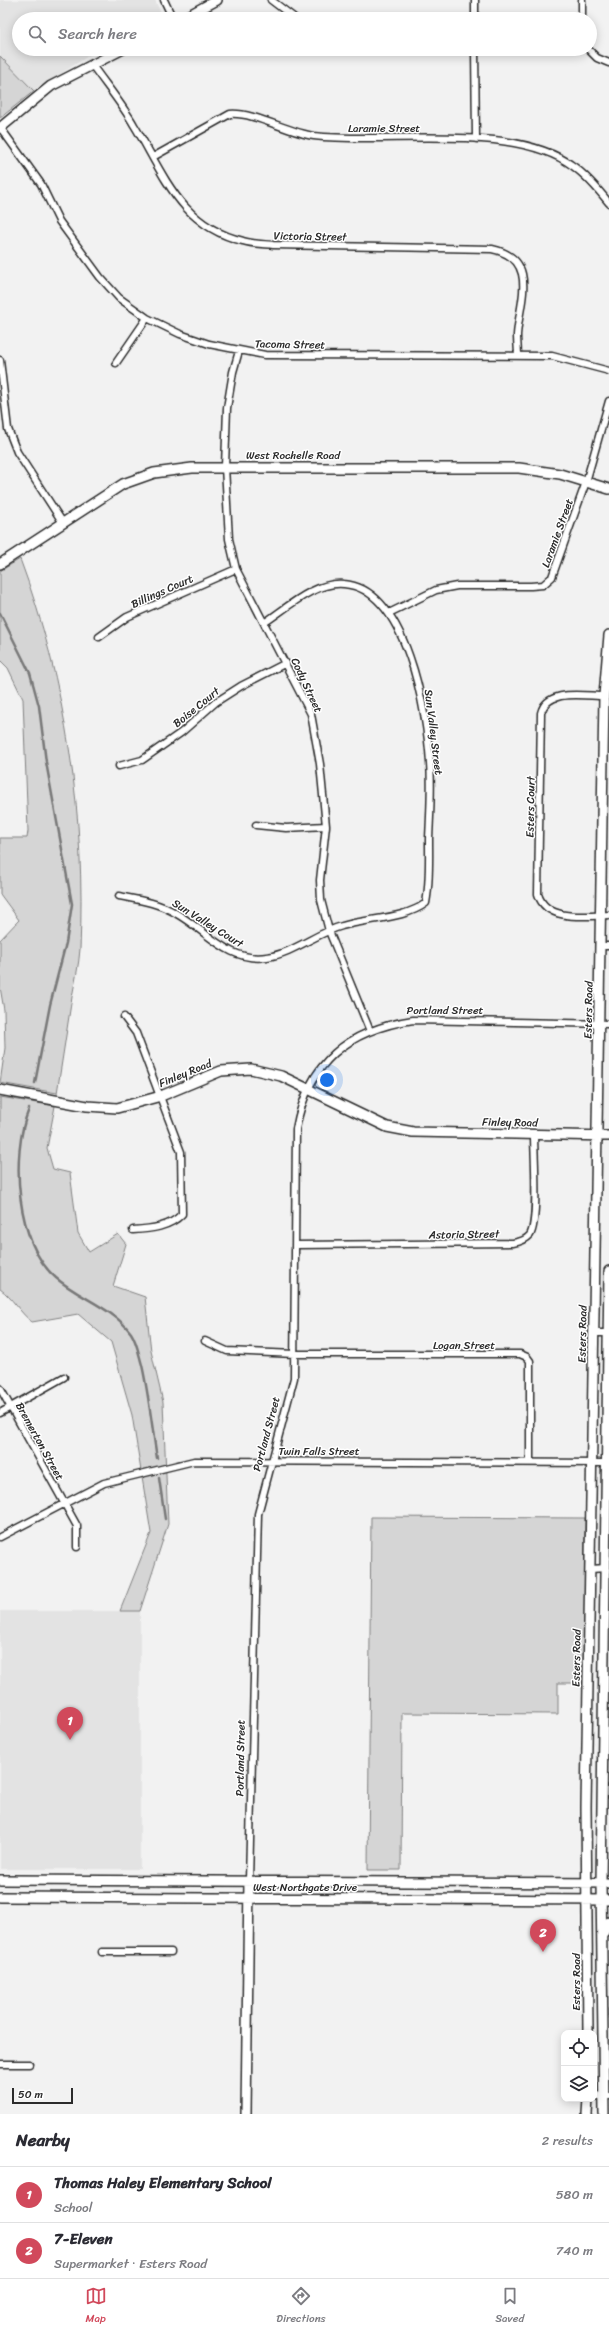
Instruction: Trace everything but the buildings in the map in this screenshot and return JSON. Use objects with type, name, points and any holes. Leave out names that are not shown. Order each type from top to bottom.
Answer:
[{"type":"main road","points":[[195,12],[217,0]]},
{"type":"main road","points":[[0,127],[51,86],[109,56]]},
{"type":"main road","name":"West Rochelle Road","points":[[0,564],[122,484],[154,473],[192,468],[518,468],[560,474],[609,489]]},
{"type":"main road","name":"Esters Road","points":[[588,2030],[588,1883],[586,1807],[593,1463],[599,1024],[605,946],[606,755],[604,696],[609,635]]},
{"type":"main road","name":"Finley Road","points":[[0,1090],[87,1106],[117,1108],[161,1096],[206,1076],[230,1069],[263,1071],[308,1089],[387,1127],[413,1132],[609,1136]]},
{"type":"main road","points":[[604,2114],[602,2096],[600,1941],[605,1900],[605,1883],[601,1847],[609,1271]]},
{"type":"main road","points":[[601,1847],[609,1862]]},
{"type":"main road","name":"West Northgate Drive","points":[[0,1880],[605,1883]]},
{"type":"main road","points":[[103,1880],[103,1898]]},
{"type":"main road","name":"Portland Street","points":[[246,2114],[249,1881]]},
{"type":"main road","points":[[413,1882],[418,1899]]},
{"type":"main road","name":"West Northgate Drive","points":[[0,1897],[605,1900]]},
{"type":"main road","points":[[600,1941],[609,1922]]},
{"type":"main road","points":[[587,2114],[588,2102]]},
{"type":"street","points":[[164,0],[170,12]]},
{"type":"street","points":[[271,0],[287,12]]},
{"type":"street","points":[[475,0],[475,12]]},
{"type":"street","points":[[582,0],[582,12]]},
{"type":"street","points":[[475,56],[476,139]]},
{"type":"street","points":[[595,56],[609,63]]},
{"type":"street","name":"Victoria Street","points":[[92,65],[133,123],[172,193],[186,209],[218,233],[243,242],[273,245],[492,249],[503,252],[514,261],[522,277],[525,291],[517,334],[518,356]]},
{"type":"street","name":"Laramie Street","points":[[153,157],[230,114],[241,113],[277,127],[312,136],[347,139],[509,140],[546,151],[572,165],[592,182],[609,203]]},
{"type":"street","name":"Tacoma Street","points":[[0,127],[41,184],[59,221],[79,250],[120,298],[147,318],[180,334],[240,351],[265,355],[552,356],[609,371]]},
{"type":"street","points":[[116,363],[147,318]]},
{"type":"street","name":"Cody Street","points":[[240,351],[233,372],[227,408],[226,467],[229,539],[236,569],[286,663],[311,714],[320,764],[326,826],[320,880],[321,900],[329,931],[370,1030]]},
{"type":"street","points":[[0,360],[6,414],[17,452],[63,523]]},
{"type":"street","name":"Laramie Street","points":[[389,613],[436,590],[457,586],[543,585],[552,577],[560,560],[586,482],[609,401]]},
{"type":"street","name":"Billings Court","points":[[99,637],[127,617],[236,569]]},
{"type":"street","name":"Sun Valley Street","points":[[264,623],[314,590],[330,585],[344,584],[360,587],[375,596],[389,613],[403,640],[423,704],[431,764],[426,903],[409,913],[366,919],[329,931]]},
{"type":"street","name":"Boise Court","points":[[119,766],[142,760],[182,732],[216,702],[241,686],[286,663]]},
{"type":"street","name":"Esters Court","points":[[604,696],[558,696],[549,699],[543,704],[541,713],[538,879],[540,902],[554,913],[605,915]]},
{"type":"street","points":[[256,825],[286,828],[326,826]]},
{"type":"street","name":"Sun Valley Court","points":[[119,896],[153,902],[176,913],[196,925],[226,950],[240,956],[254,958],[278,954],[329,931]]},
{"type":"street","points":[[124,1017],[136,1033],[181,1152],[182,1214],[175,1221],[152,1229],[133,1230]]},
{"type":"street","name":"Portland Street","points":[[249,1881],[258,1514],[294,1378],[296,1129],[300,1107],[320,1068],[334,1053],[350,1040],[370,1030],[387,1024],[413,1020],[609,1024]]},
{"type":"street","name":"Astoria Street","points":[[296,1245],[506,1243],[522,1241],[530,1235],[534,1220],[534,1135]]},
{"type":"street","points":[[594,1333],[609,1333]]},
{"type":"street","points":[[205,1341],[226,1351],[295,1354]]},
{"type":"street","name":"Logan Street","points":[[295,1354],[520,1354],[527,1358],[530,1362],[530,1462]]},
{"type":"street","points":[[0,1413],[64,1377]]},
{"type":"street","name":"Bremerton Street","points":[[0,1388],[77,1526],[77,1548]]},
{"type":"street","name":"Twin Falls Street","points":[[0,1537],[104,1483],[194,1461],[606,1463]]},
{"type":"street","points":[[590,1569],[606,1568]]},
{"type":"street","points":[[102,1952],[170,1952]]},
{"type":"street","points":[[0,2064],[30,2064]]},
{"type":"shaded area","points":[[0,0],[155,0],[161,12],[12,12],[12,56],[88,56],[34,91],[0,56]]},
{"type":"shaded area","points":[[0,56],[34,91],[0,118]]},
{"type":"shaded area","points":[[20,559],[50,653],[61,702],[70,751],[80,850],[80,949],[57,1093],[0,1083],[5,1048],[4,1010],[0,987],[0,940],[19,920],[0,894],[0,838],[27,838],[28,831],[23,699],[8,668],[0,660],[0,571]]},
{"type":"shaded area","points":[[0,1097],[55,1106],[47,1148],[53,1169],[70,1173],[78,1233],[89,1252],[118,1234],[126,1244],[113,1286],[145,1297],[151,1351],[163,1402],[168,1524],[140,1611],[120,1611],[151,1533],[132,1415],[111,1342],[78,1314],[32,1322],[0,1289]]},
{"type":"shaded area","points":[[371,1517],[585,1518],[584,1683],[558,1683],[558,1714],[402,1713],[401,1870],[368,1870]]},
{"type":"shaded area","points":[[0,1611],[140,1611],[140,1869],[0,1869]]},
{"type":"waterway","points":[[0,613],[30,673],[39,706],[46,762],[72,904],[66,943],[50,1005],[35,1083]]},
{"type":"waterway","points":[[29,1109],[23,1128],[19,1174],[20,1198],[25,1222],[32,1244],[43,1263],[56,1278],[75,1292],[115,1317],[124,1324],[131,1333],[138,1349],[142,1365],[149,1400],[157,1458]]},
{"type":"waterway","points":[[159,1478],[165,1519]]},
{"type":"place","name":"Thomas Haley Elementary School","points":[[70,1740]]},
{"type":"place","name":"7-Eleven","points":[[543,1952]]}]
